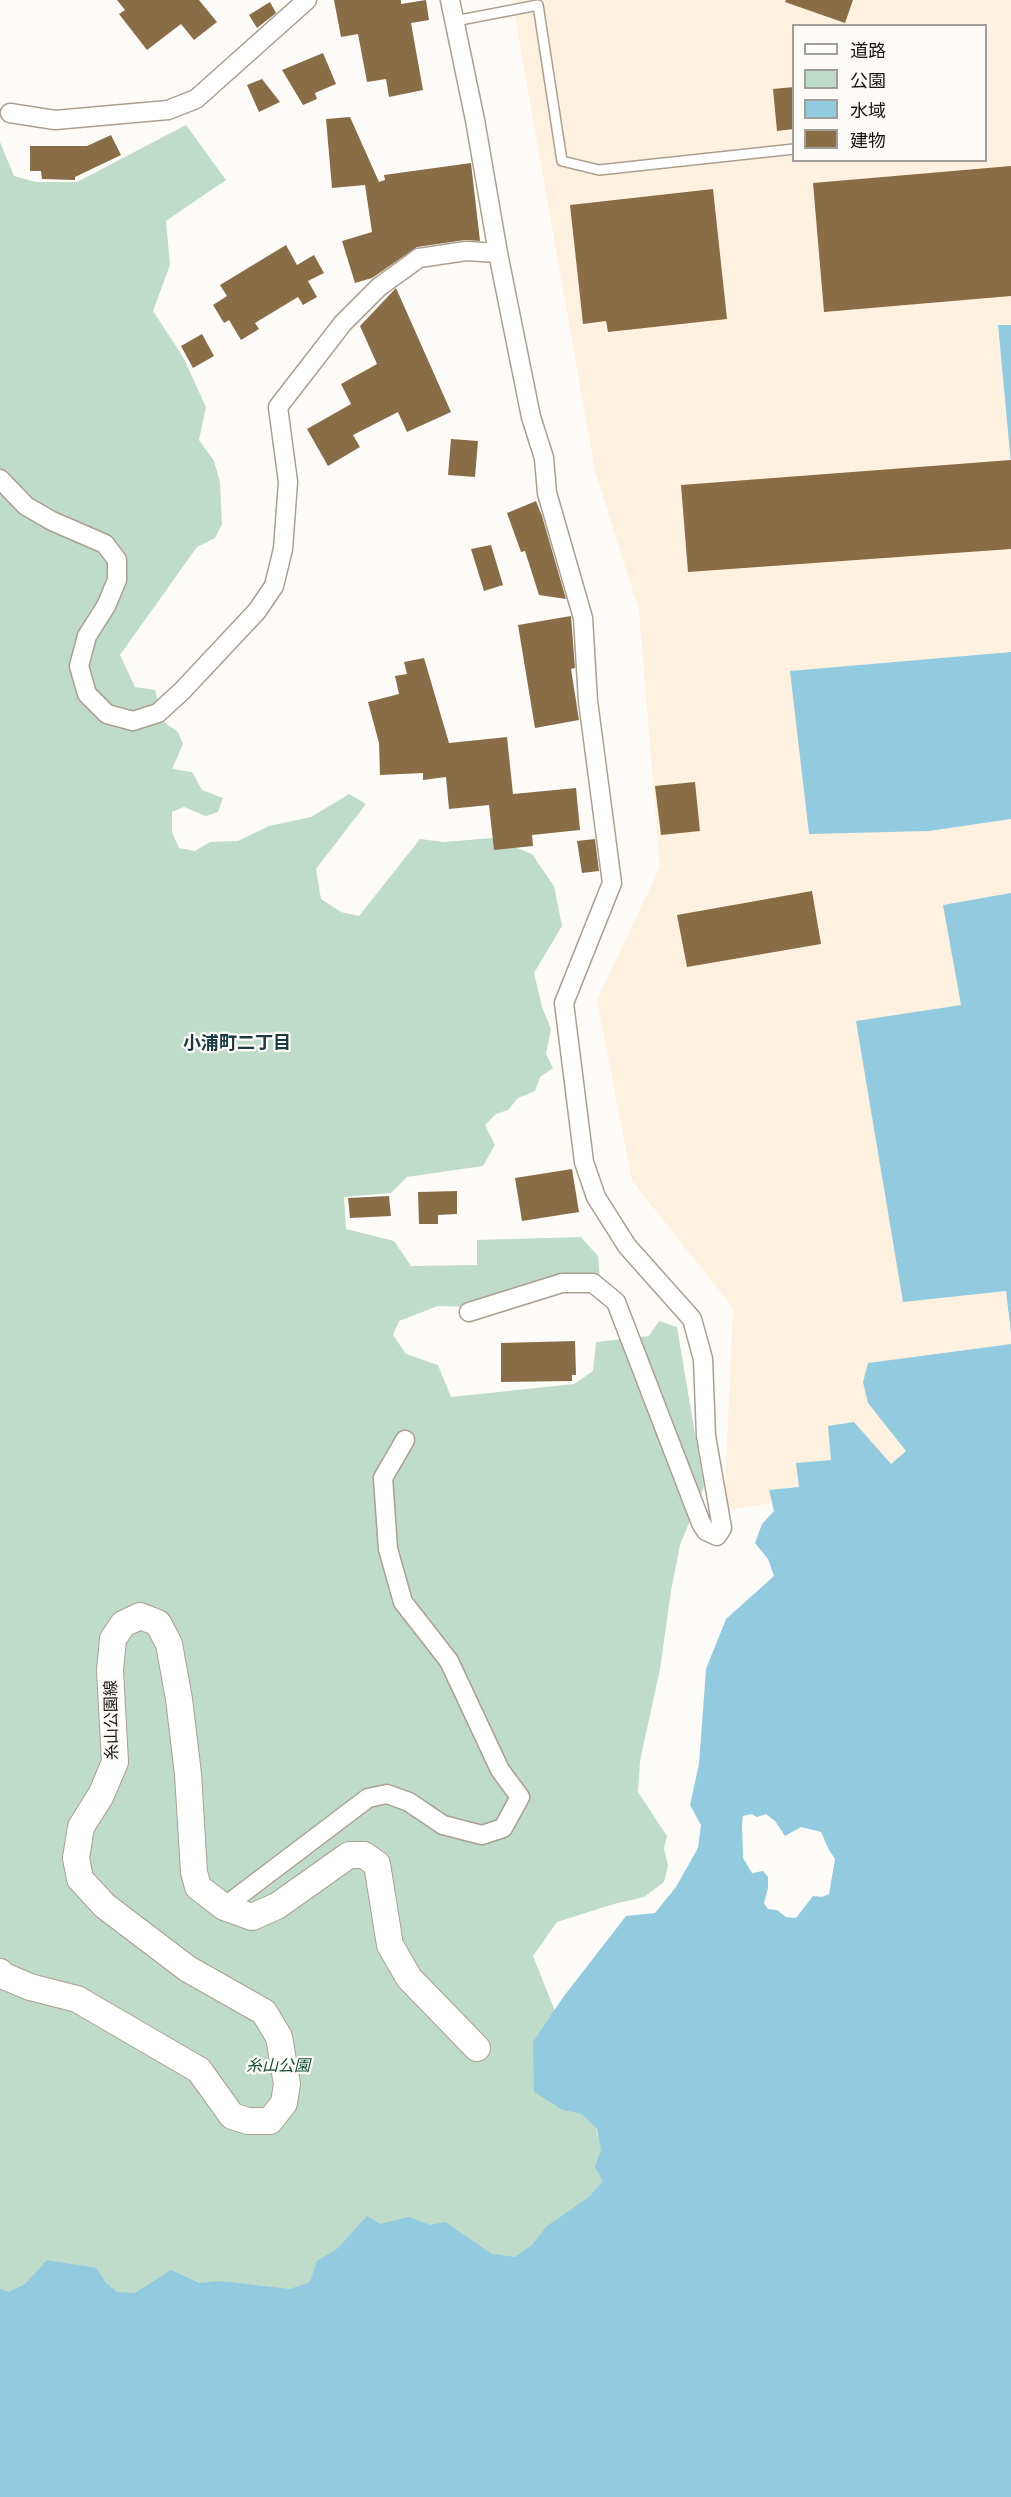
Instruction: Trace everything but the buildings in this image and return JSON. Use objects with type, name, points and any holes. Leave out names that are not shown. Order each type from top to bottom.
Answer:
[{"type":"main road","name":"糸山公園線","points":[[0,1972],[30,1987],[76,1999],[199,2070],[232,2116],[248,2121],[270,2121],[284,2103],[287,2084],[279,2037],[264,2012],[188,1969],[105,1906],[80,1879],[76,1858],[81,1827],[101,1795],[115,1762],[110,1670],[113,1639],[123,1624],[140,1616],[158,1623],[169,1644],[179,1699],[188,1774],[194,1872],[198,1887],[224,1907],[252,1917],[277,1906],[349,1855],[364,1856],[377,1864],[390,1945],[394,1954],[409,1978],[477,2048]]},
{"type":"street","points":[[10,113],[55,120],[168,110],[196,99],[307,0]]},
{"type":"street","points":[[450,0],[531,417],[544,458],[547,493],[583,618],[588,701],[612,884],[564,1003],[584,1162],[596,1197],[627,1246],[692,1319],[703,1359],[706,1436],[722,1528],[717,1536],[706,1531],[701,1523],[616,1302],[593,1282],[562,1283],[470,1312]]},
{"type":"street","points":[[0,478],[26,506],[52,521],[105,544],[117,560],[117,580],[106,606],[87,636],[79,666],[87,694],[107,714],[133,721],[158,713],[182,691],[257,610],[274,586],[283,549],[288,482],[278,406],[343,323],[379,287],[419,258],[466,251],[498,253]]},
{"type":"street","points":[[224,1907],[368,1798],[387,1794],[409,1802],[443,1825],[482,1835],[503,1828],[520,1797],[500,1770],[449,1661],[403,1602],[388,1549],[383,1478],[405,1440]]},
{"type":"lane","points":[[455,21],[537,3],[562,161],[599,170],[792,149]]},
{"type":"shaded area","points":[[512,0],[1011,0],[1011,325],[998,326],[1011,464],[1011,652],[791,671],[809,833],[929,831],[1011,819],[1011,893],[944,905],[962,1005],[856,1022],[1006,1291],[1011,1344],[868,1363],[868,1403],[907,1451],[891,1465],[854,1422],[829,1426],[831,1460],[799,1487],[769,1490],[772,1503],[724,1511],[733,1308],[632,1181],[597,1000],[660,867],[639,611],[595,471]]},
{"type":"green space","name":"糸山公園","points":[[186,125],[226,180],[166,221],[170,265],[153,311],[183,357],[206,407],[199,440],[214,461],[220,482],[222,524],[215,538],[197,547],[120,655],[135,687],[155,690],[164,722],[178,732],[183,744],[172,769],[192,772],[202,790],[223,798],[218,812],[206,816],[184,807],[172,812],[172,832],[179,848],[195,851],[210,842],[238,841],[269,826],[311,817],[349,794],[366,804],[316,869],[321,899],[341,912],[359,916],[420,839],[444,842],[492,838],[532,854],[554,886],[562,926],[534,973],[542,1007],[551,1029],[546,1054],[553,1068],[540,1077],[535,1091],[518,1098],[508,1110],[496,1114],[485,1125],[495,1145],[483,1166],[407,1177],[391,1193],[344,1197],[346,1229],[394,1241],[411,1266],[477,1265],[477,1240],[581,1237],[598,1256],[600,1280],[467,1307],[438,1306],[399,1321],[393,1335],[406,1354],[438,1365],[451,1397],[574,1384],[593,1371],[596,1342],[649,1336],[659,1321],[677,1327],[704,1487],[680,1545],[660,1669],[640,1761],[638,1792],[667,1836],[664,1848],[668,1866],[664,1882],[644,1897],[557,1922],[533,1956],[583,2081],[620,2216],[462,2298],[0,2405],[0,142],[14,176],[36,182],[77,182]]},
{"type":"water","points":[[998,325],[1011,325],[1011,464]]},
{"type":"water","points":[[1011,652],[1011,819],[929,831],[809,834],[790,671]]},
{"type":"water","points":[[1011,893],[1011,1334],[1006,1291],[903,1302],[856,1021],[961,1005],[943,905]]},
{"type":"water","points":[[1011,1344],[1011,2497],[0,2497],[0,2289],[9,2292],[25,2284],[47,2260],[96,2268],[106,2283],[117,2292],[135,2293],[171,2270],[199,2283],[220,2281],[290,2289],[310,2282],[317,2261],[338,2248],[367,2216],[380,2224],[409,2217],[430,2225],[445,2222],[492,2254],[515,2257],[532,2245],[547,2226],[589,2197],[603,2181],[595,2167],[601,2150],[597,2129],[582,2114],[563,2110],[534,2092],[533,2042],[564,1996],[626,1916],[655,1913],[676,1887],[698,1848],[701,1825],[690,1805],[699,1764],[706,1669],[726,1619],[774,1576],[768,1559],[755,1543],[762,1524],[774,1511],[769,1490],[799,1487],[796,1463],[831,1460],[828,1426],[854,1422],[891,1464],[906,1451],[868,1403],[863,1382],[868,1363]],"holes":[[[751,1814],[757,1817],[766,1814],[775,1821],[785,1836],[801,1827],[821,1832],[835,1859],[829,1894],[822,1897],[813,1896],[796,1918],[786,1917],[777,1910],[768,1909],[764,1903],[768,1877],[763,1871],[752,1873],[743,1858],[743,1816]]]},
{"type":"district","name":"小浦町二丁目","points":[[237,1044]]}]
